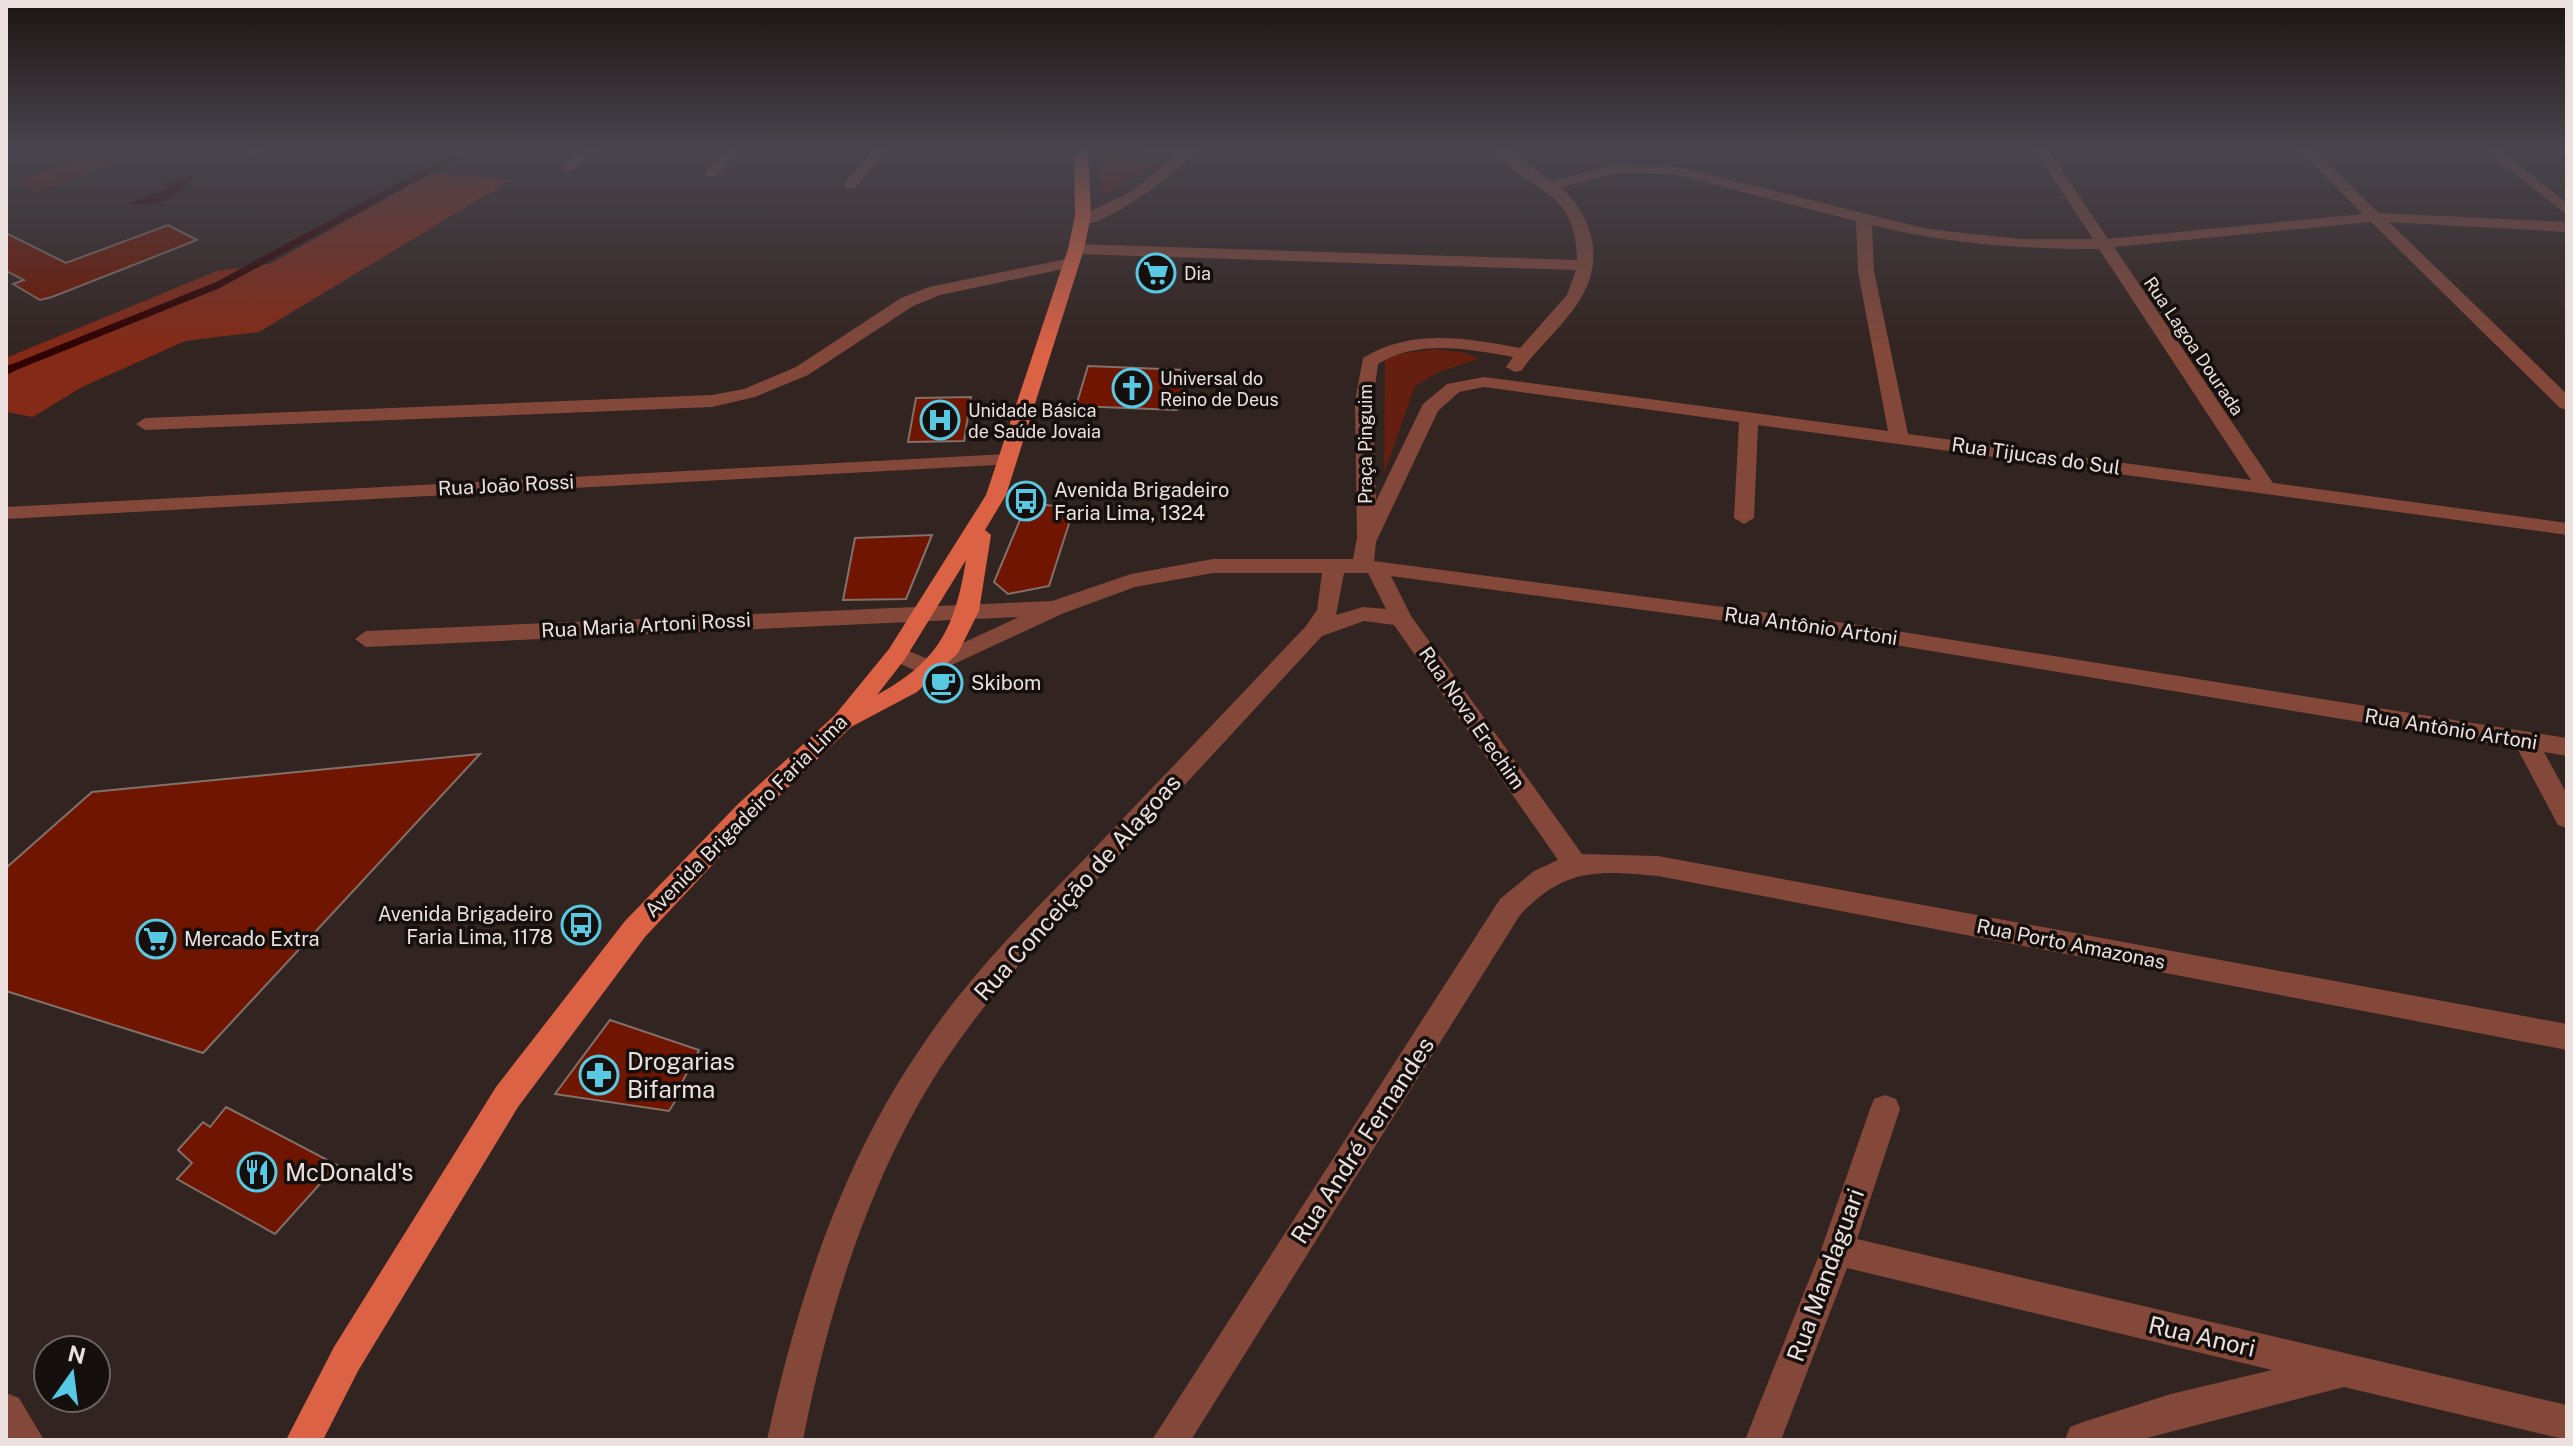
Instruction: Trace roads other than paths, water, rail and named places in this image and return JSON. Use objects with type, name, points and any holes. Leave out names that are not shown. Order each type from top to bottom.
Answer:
[{"type":"main road","name":"Avenida Brigadeiro Faria Lima","points":[[304,1440],[346,1359],[440,1202],[507,1097],[545,1046],[635,929],[747,811],[843,721],[927,612],[996,495],[1074,256],[1082,216]]},
{"type":"main road","points":[[843,721],[874,708],[946,653],[961,630],[984,517]]},
{"type":"street","points":[[1082,221],[1091,216]]},
{"type":"street","points":[[1357,566],[1430,408],[1453,388],[1505,383],[1524,354],[1576,296],[1584,265],[1584,242],[1576,216]]},
{"type":"street","name":"Rua Lagoa Dourada","points":[[2083,216],[2266,488]]},
{"type":"street","points":[[1899,437],[1866,271],[1864,217],[1927,234],[1971,240],[2101,244],[2375,217],[2567,227]]},
{"type":"street","points":[[2375,217],[2567,404]]},
{"type":"street","points":[[145,424],[712,401],[749,393],[802,371],[907,302],[935,291],[1074,256],[1584,265]]},
{"type":"street","name":"Praça Pinguim","points":[[1366,542],[1364,401],[1369,362],[1388,351],[1423,345],[1485,347],[1524,354]]},
{"type":"street","name":"Rua Tijucas do Sul","points":[[1505,383],[2567,529]]},
{"type":"street","points":[[1744,518],[1749,416]]},
{"type":"street","name":"Rua João Rossi","points":[[6,513],[1007,460]]},
{"type":"street","name":"Rua Antônio Artoni","points":[[928,668],[1056,608],[1131,581],[1213,566],[1357,566],[1843,630],[2567,747]]},
{"type":"street","name":"Rua Nova Erechim","points":[[1357,566],[1401,618],[1575,864]]},
{"type":"street","name":"Rua Conceição de Alagoas","points":[[785,1440],[823,1293],[862,1187],[909,1093],[960,1016],[1021,942],[1314,631],[1357,566]]},
{"type":"street","name":"Rua Antônio Artoni","points":[[927,612],[1056,608]]},
{"type":"street","name":"Rua Maria Artoni Rossi","points":[[366,639],[927,612]]},
{"type":"street","name":"Rua Conceição de Alagoas","points":[[1314,631],[1363,614],[1401,618]]},
{"type":"street","points":[[897,654],[928,668]]},
{"type":"street","points":[[2526,741],[2567,818]]},
{"type":"street","name":"Rua Porto Amazonas","points":[[1575,864],[1612,861],[1658,866],[2567,1037]]},
{"type":"street","name":"Rua André Fernandes","points":[[1170,1440],[1510,907],[1528,886],[1550,872],[1575,864]]},
{"type":"street","name":"Rua Mandaguari","points":[[1763,1440],[1837,1250],[1885,1109]]},
{"type":"street","name":"Rua Anori","points":[[1837,1250],[2347,1370],[2562,1425]]},
{"type":"street","points":[[2083,1440],[2171,1412],[2347,1370]]},
{"type":"street","points":[[6,1411],[26,1440]]},
{"type":"waterway","points":[[7,370],[218,285],[344,216]]},
{"type":"waterway","points":[[6,371],[12,368]]},
{"type":"place","name":"Dia","points":[[1156,273]]},
{"type":"place","name":"Universal do Reino de Deus","points":[[1132,388]]},
{"type":"place","name":"Unidade Básica de Saúde Jovaia","points":[[940,420]]},
{"type":"place","name":"Avenida Brigadeiro Faria Lima, 1324","points":[[1026,501]]},
{"type":"place","name":"Skibom","points":[[943,683]]},
{"type":"place","name":"Avenida Brigadeiro Faria Lima, 1178","points":[[581,925]]},
{"type":"place","name":"Mercado Extra","points":[[156,939]]},
{"type":"place","name":"Drogarias Bifarma","points":[[599,1075]]},
{"type":"place","name":"McDonald's","points":[[257,1172]]}]
